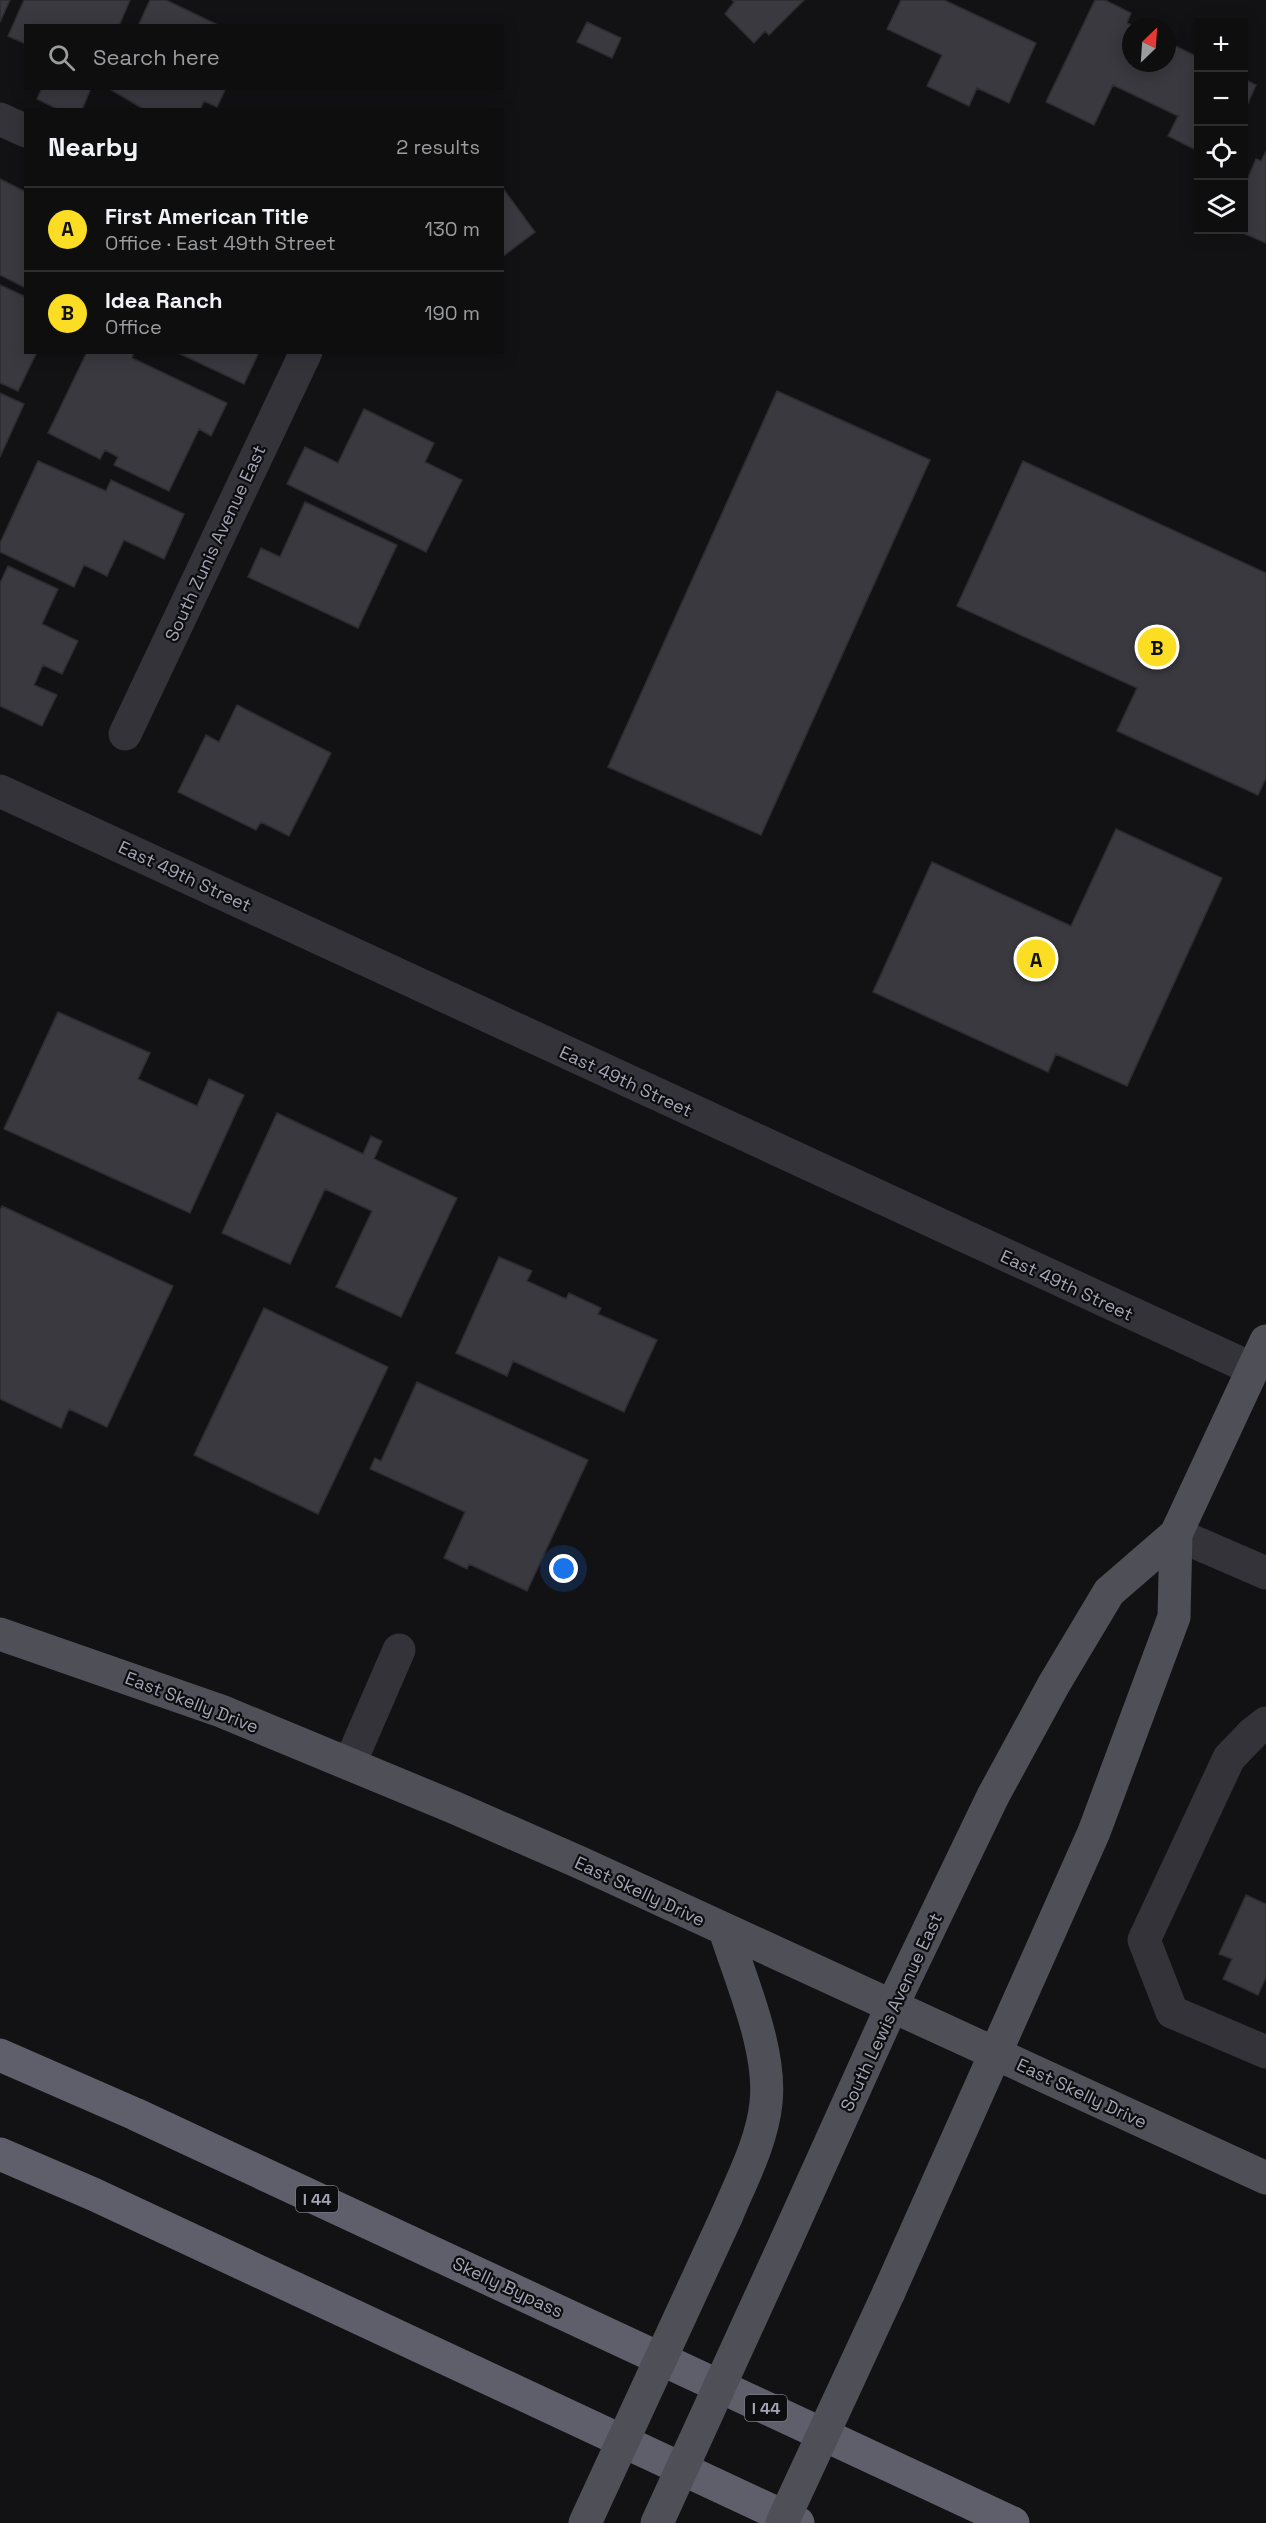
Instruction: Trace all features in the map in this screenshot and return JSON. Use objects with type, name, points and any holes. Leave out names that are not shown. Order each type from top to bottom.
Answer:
[{"type":"highway","name":"Skelly Bypass","points":[[0,2055],[135,2114],[1013,2523]]},
{"type":"highway","points":[[0,2154],[93,2194],[798,2523]]},
{"type":"main road","name":"South Lewis Avenue East","points":[[782,2523],[889,2292],[1094,1832],[1174,1617],[1176,1534],[1259,1355]]},
{"type":"main road","name":"South Lewis Avenue East","points":[[657,2523],[892,2006],[993,1796],[1054,1684],[1109,1592],[1176,1534]]},
{"type":"main road","name":"East Skelly Drive","points":[[0,1634],[221,1711],[350,1764],[570,1859],[1266,2178]]},
{"type":"main road","points":[[585,2523],[727,2216],[759,2139],[766,2103],[766,2067],[725,1930]]},
{"type":"street","points":[[0,119],[24,130]]},
{"type":"street","name":"South Zunis Avenue East","points":[[125,734],[305,354]]},
{"type":"street","name":"East 49th Street","points":[[0,791],[1259,1355]]},
{"type":"street","points":[[1176,1534],[1266,1573]]},
{"type":"street","points":[[350,1764],[399,1650]]},
{"type":"street","points":[[1266,1723],[1252,1733],[1229,1758],[1144,1940],[1172,2013],[1266,2052]]},
{"type":"building","points":[[0,0],[10,0],[0,22]]},
{"type":"building","points":[[24,0],[130,0],[120,24],[24,24],[24,43],[8,36]]},
{"type":"building","points":[[150,0],[166,0],[216,24],[139,24]]},
{"type":"building","points":[[732,0],[804,0],[769,35],[765,31],[754,43],[725,14],[734,2]]},
{"type":"building","points":[[901,0],[944,0],[1036,43],[1009,103],[977,88],[969,106],[927,86],[942,55],[887,29]]},
{"type":"building","points":[[1095,0],[1105,0],[1131,13],[1129,18],[1122,18],[1122,72],[1176,72],[1176,46],[1194,55],[1194,149],[1168,136],[1178,116],[1113,85],[1094,125],[1046,102]]},
{"type":"building","points":[[587,22],[621,38],[612,58],[577,42]]},
{"type":"building","points":[[1248,81],[1256,85],[1248,103]]},
{"type":"building","points":[[41,90],[90,90],[83,108],[55,108],[37,99]]},
{"type":"building","points":[[111,90],[225,90],[217,107],[204,101],[201,108],[142,108]]},
{"type":"building","points":[[1266,151],[1266,243],[1245,234],[1248,234],[1248,178],[1256,159],[1261,161]]},
{"type":"building","points":[[0,179],[24,191],[24,287],[0,275]]},
{"type":"building","points":[[504,190],[535,232],[504,255]]},
{"type":"building","points":[[0,285],[24,296],[24,354],[36,354],[18,391],[0,383]]},
{"type":"building","points":[[86,354],[133,354],[132,358],[227,403],[211,436],[199,429],[169,491],[114,465],[118,457],[105,450],[100,459],[48,433]]},
{"type":"building","points":[[180,354],[258,354],[244,384]]},
{"type":"building","points":[[777,391],[930,460],[761,835],[608,767]]},
{"type":"building","points":[[0,393],[24,404],[0,457]]},
{"type":"building","points":[[364,409],[434,443],[425,462],[462,480],[426,552],[287,484],[305,447],[338,463]]},
{"type":"building","points":[[38,461],[106,491],[111,480],[184,514],[164,559],[124,540],[107,576],[84,565],[74,587],[0,552],[0,543]]},
{"type":"building","points":[[1023,461],[1266,573],[1266,778],[1258,795],[1117,731],[1137,688],[957,606]]},
{"type":"building","points":[[305,502],[397,545],[358,628],[248,577],[261,548],[280,557]]},
{"type":"building","points":[[8,566],[58,589],[42,624],[78,641],[62,674],[43,665],[34,685],[57,695],[42,726],[0,706],[0,583]]},
{"type":"building","points":[[237,705],[331,753],[289,836],[261,822],[256,830],[178,792],[206,735],[219,742]]},
{"type":"building","points":[[1116,829],[1222,878],[1127,1086],[1056,1054],[1048,1072],[873,992],[932,862],[1071,926]]},
{"type":"building","points":[[58,1012],[150,1053],[138,1079],[197,1106],[209,1079],[244,1095],[190,1213],[4,1129]]},
{"type":"building","points":[[277,1113],[363,1154],[371,1136],[382,1141],[374,1159],[457,1198],[401,1317],[336,1287],[372,1211],[325,1189],[290,1264],[222,1233]]},
{"type":"building","points":[[2,1206],[173,1286],[107,1427],[69,1409],[61,1428],[0,1399],[0,1211]]},
{"type":"building","points":[[499,1257],[532,1271],[527,1281],[566,1299],[569,1293],[601,1308],[598,1314],[657,1340],[624,1412],[513,1361],[507,1376],[456,1353]]},
{"type":"building","points":[[264,1308],[388,1367],[318,1514],[194,1455]]},
{"type":"building","points":[[417,1382],[588,1460],[527,1591],[469,1564],[467,1569],[444,1558],[465,1512],[370,1469],[375,1458],[381,1461]]},
{"type":"building","points":[[1246,1895],[1266,1904],[1266,1977],[1258,1995],[1223,1979],[1232,1959],[1219,1954]]},
{"type":"place","name":"Idea Ranch","points":[[1157,647]]},
{"type":"place","name":"First American Title","points":[[1036,959]]}]
